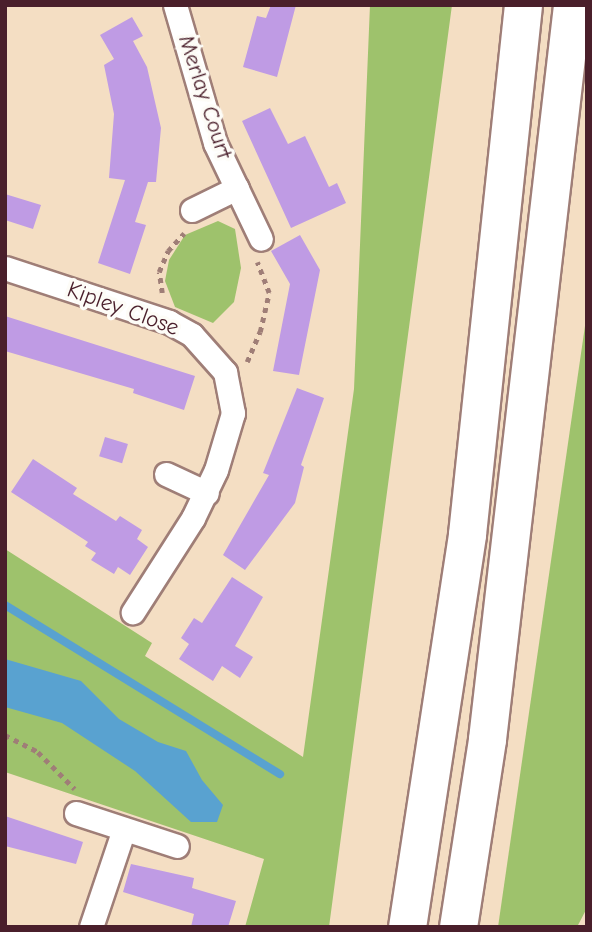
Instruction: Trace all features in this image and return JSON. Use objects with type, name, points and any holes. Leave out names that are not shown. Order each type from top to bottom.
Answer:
[{"type":"main road","points":[[408,927],[467,534],[523,5]]},
{"type":"main road","points":[[458,927],[487,739],[572,5]]},
{"type":"street","name":"Merlay Court","points":[[175,5],[215,143],[237,188],[258,248]]},
{"type":"street","name":"Merlay Court","points":[[190,220],[237,188]]},
{"type":"street","name":"Kipley Close","points":[[5,268],[169,323],[192,335],[225,372]]},
{"type":"street","points":[[133,612],[207,493],[233,413],[225,372]]},
{"type":"street","points":[[166,474],[207,493]]},
{"type":"street","points":[[76,813],[177,846]]},
{"type":"street","points":[[91,927],[124,830]]},
{"type":"path","points":[[165,301],[159,272],[168,251],[190,220]]},
{"type":"path","points":[[225,372],[251,360],[260,332],[269,293],[258,248]]},
{"type":"path","points":[[5,735],[38,752],[70,781],[78,794],[76,813]]},
{"type":"green space","points":[[370,5],[452,5],[329,927],[245,927],[264,859],[5,772],[5,549],[152,643],[145,656],[303,757],[354,389]]},
{"type":"green space","points":[[218,221],[235,229],[241,268],[234,302],[213,323],[175,307],[165,281],[169,260],[185,235]]},
{"type":"green space","points":[[587,312],[587,908],[577,927],[498,927]]},
{"type":"water","points":[[5,659],[81,681],[119,719],[158,742],[186,751],[202,780],[223,805],[217,822],[191,822],[135,771],[62,723],[5,707]]},
{"type":"building","points":[[271,5],[296,5],[277,77],[243,67],[257,16],[266,18]]},
{"type":"building","points":[[132,17],[143,36],[133,41],[147,67],[161,128],[156,182],[148,182],[135,222],[146,225],[130,274],[98,263],[125,180],[109,178],[114,114],[104,65],[114,59],[100,35]]},
{"type":"building","points":[[270,108],[288,144],[305,136],[329,187],[337,183],[346,203],[291,228],[242,121]]},
{"type":"building","points":[[5,194],[41,205],[33,229],[5,220]]},
{"type":"building","points":[[300,235],[320,270],[299,375],[273,371],[290,284],[271,251]]},
{"type":"building","points":[[5,316],[195,376],[184,410],[133,393],[134,389],[5,351]]},
{"type":"building","points":[[297,388],[324,398],[301,465],[304,467],[295,503],[245,570],[223,555],[269,475],[263,473]]},
{"type":"building","points":[[105,437],[128,444],[122,463],[99,456]]},
{"type":"building","points":[[33,459],[77,488],[73,494],[116,521],[120,516],[142,530],[137,539],[148,547],[130,575],[118,567],[114,574],[91,560],[96,553],[85,546],[88,542],[11,492]]},
{"type":"building","points":[[232,577],[263,597],[235,646],[253,657],[240,678],[222,666],[213,681],[179,659],[189,644],[181,638],[194,618],[202,623]]},
{"type":"building","points":[[5,816],[83,842],[76,864],[5,846]]},
{"type":"building","points":[[131,864],[194,878],[192,888],[236,901],[228,927],[191,927],[194,914],[123,892]]},
{"type":"waterway","points":[[5,605],[280,774]]}]
